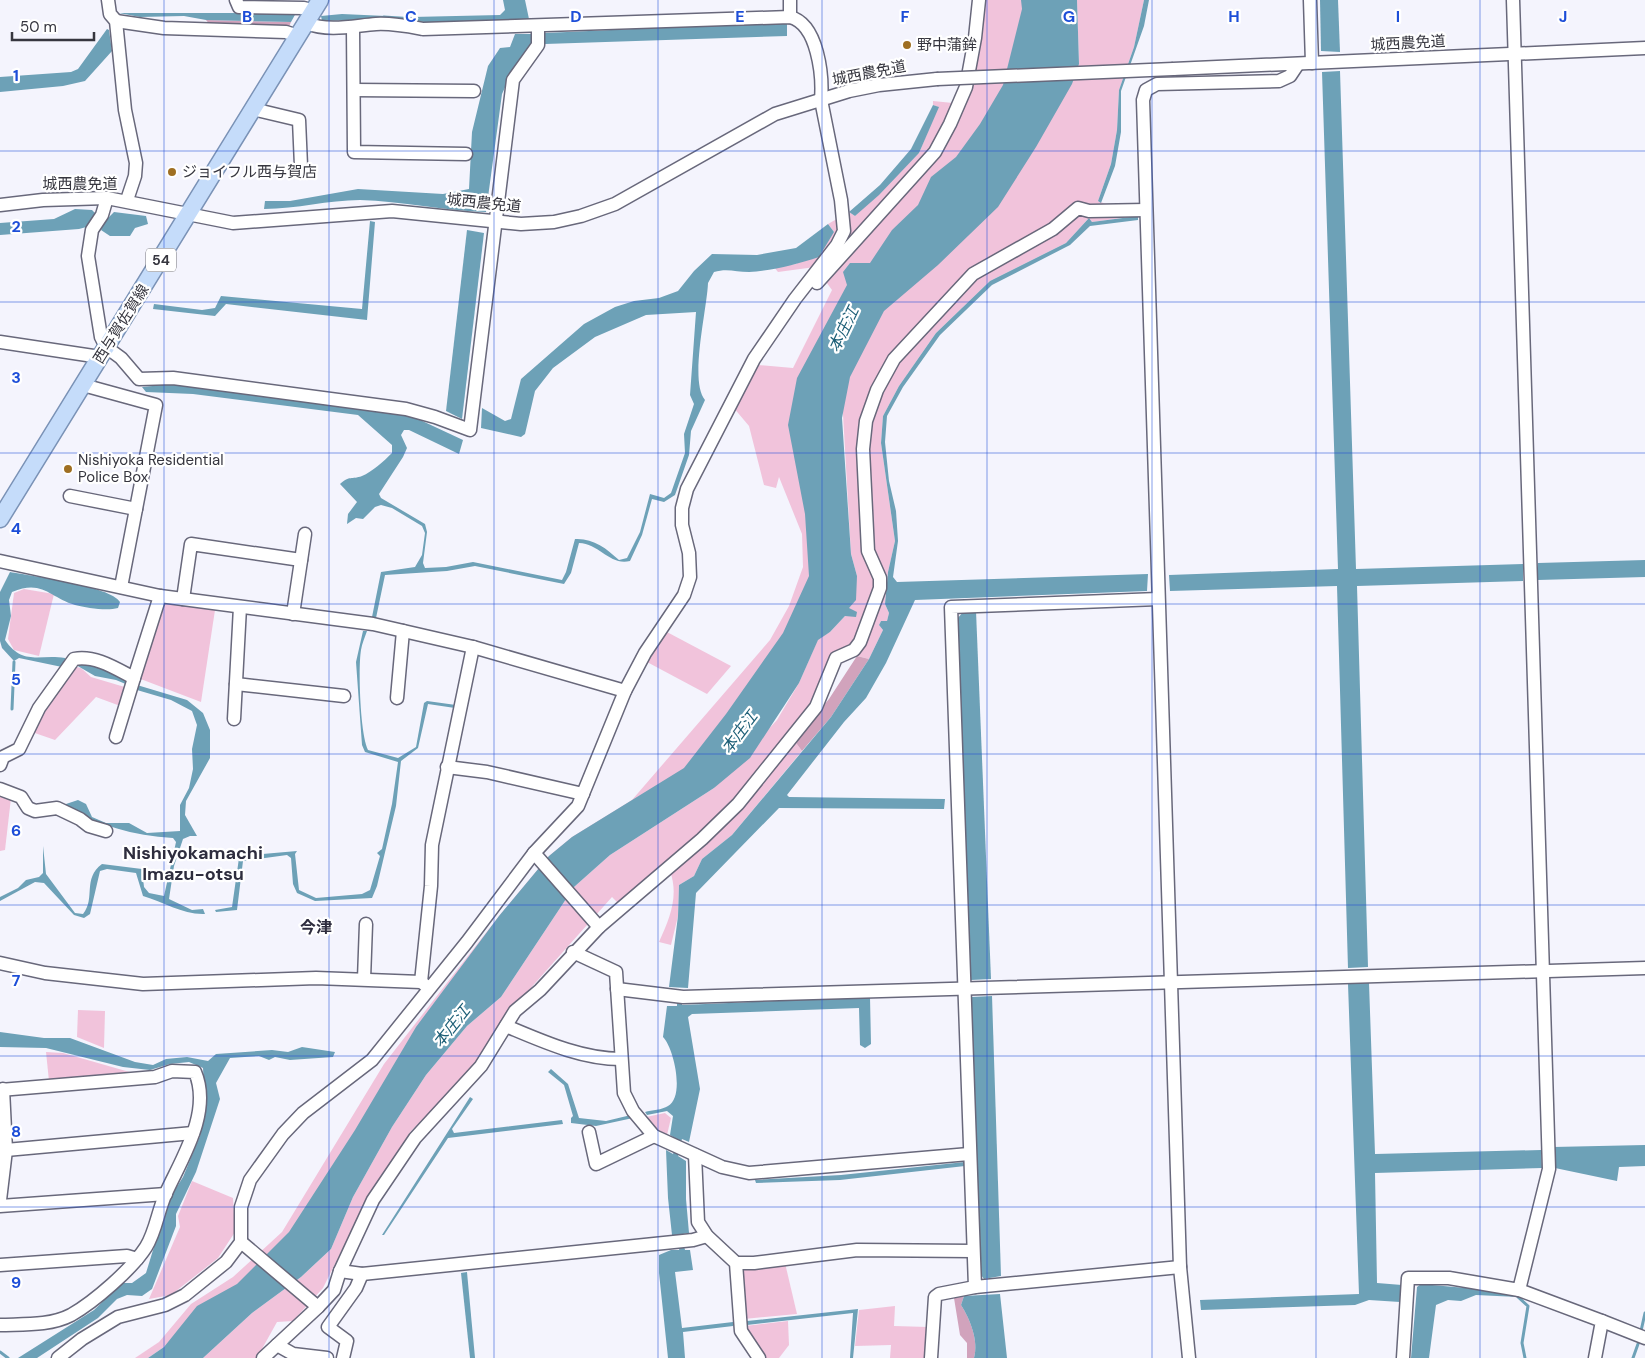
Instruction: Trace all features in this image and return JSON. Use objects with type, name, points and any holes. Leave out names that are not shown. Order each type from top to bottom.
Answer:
[{"type":"main road","name":"西与賀佐賀線","points":[[0,519],[309,18]]},
{"type":"street","points":[[108,0],[110,14],[116,21],[124,110],[136,163],[135,176],[127,200]]},
{"type":"street","points":[[236,0],[239,7],[304,8],[309,18],[317,27],[353,28],[376,24],[402,24],[423,29],[790,17],[798,19],[814,38],[822,89],[821,100],[841,200],[844,231],[837,244],[754,359],[686,489],[682,508],[682,525],[689,553],[690,577],[684,596],[645,653],[625,690],[578,806],[535,854],[468,942],[425,985],[372,1060],[303,1113],[283,1134],[250,1180],[241,1207],[244,1246],[314,1304]]},
{"type":"street","points":[[790,0],[790,17]]},
{"type":"street","points":[[790,308],[804,297],[935,152],[966,87],[976,38],[979,0]]},
{"type":"street","points":[[1310,0],[1312,63]]},
{"type":"street","points":[[1514,0],[1550,1169],[1519,1290]]},
{"type":"street","points":[[116,21],[164,28],[286,32],[309,18]]},
{"type":"street","points":[[0,342],[103,352],[121,358],[139,379],[173,378],[406,409],[470,430],[512,80],[538,46],[538,26]]},
{"type":"street","points":[[353,28],[354,152],[466,154]]},
{"type":"street","name":"城西農免道","points":[[0,205],[43,200],[108,198],[127,200],[189,215],[233,223],[392,211],[521,224],[554,222],[582,216],[615,204],[775,114],[879,85],[937,79],[1645,48]]},
{"type":"street","points":[[1189,1358],[1180,1266],[1143,100],[1146,90],[1157,84],[1279,81],[1290,76],[1298,64]]},
{"type":"street","points":[[354,90],[474,91]]},
{"type":"street","points":[[253,109],[300,120],[301,166]]},
{"type":"street","points":[[103,352],[88,256],[92,230],[102,215],[108,198]]},
{"type":"street","points":[[263,1358],[314,1304],[334,1290],[340,1271],[373,1200],[383,1184],[415,1138],[482,1066],[515,1011],[540,990],[598,926],[702,839],[738,804],[816,707],[836,658],[854,650],[860,642],[880,588],[880,578],[868,550],[863,449],[866,421],[877,390],[894,359],[973,274],[1053,229],[1078,208],[1089,211],[1146,210]]},
{"type":"street","points":[[83,385],[156,405],[121,587]]},
{"type":"street","points":[[70,496],[136,509]]},
{"type":"street","points":[[292,614],[305,534]]},
{"type":"street","points":[[183,599],[191,544],[301,560]]},
{"type":"street","points":[[0,561],[160,596],[372,624],[473,647],[625,690]]},
{"type":"street","points":[[116,737],[160,596]]},
{"type":"street","points":[[986,1286],[973,1251],[951,607],[1158,599]]},
{"type":"street","points":[[234,719],[240,607]]},
{"type":"street","points":[[397,698],[403,631]]},
{"type":"street","points":[[425,985],[432,845],[473,647]]},
{"type":"street","points":[[0,765],[3,757],[19,748],[39,708],[74,659],[84,657],[111,666],[134,678]]},
{"type":"street","points":[[236,684],[344,696]]},
{"type":"street","points":[[447,767],[487,772],[583,794]]},
{"type":"street","points":[[0,789],[21,797],[28,808],[35,812],[58,808],[80,819],[89,826],[106,831]]},
{"type":"street","points":[[535,854],[598,926]]},
{"type":"street","points":[[364,979],[366,924]]},
{"type":"street","points":[[573,952],[616,972],[624,1093],[633,1111],[654,1136],[722,1167],[748,1173],[969,1154]]},
{"type":"street","points":[[0,963],[45,973],[144,984],[364,979],[425,985]]},
{"type":"street","points":[[617,989],[679,997],[1645,968]]},
{"type":"street","points":[[506,1026],[546,1043],[599,1059],[621,1059]]},
{"type":"street","points":[[0,1200],[6,1150],[2,1090],[155,1076],[172,1071],[195,1072],[198,1080],[199,1103],[193,1133],[166,1194],[148,1245],[126,1272],[71,1315],[55,1322],[0,1325]]},
{"type":"street","points":[[589,1132],[596,1164],[654,1136]]},
{"type":"street","points":[[6,1150],[193,1133]]},
{"type":"street","points":[[695,1154],[698,1222],[708,1236],[736,1263],[741,1331],[759,1358]]},
{"type":"street","points":[[0,1206],[166,1194]]},
{"type":"street","points":[[340,1271],[362,1274],[693,1240],[708,1236]]},
{"type":"street","points":[[58,1358],[82,1339],[118,1317],[165,1305],[185,1295],[244,1246]]},
{"type":"street","points":[[736,1263],[754,1263],[857,1250],[973,1251]]},
{"type":"street","points":[[0,1265],[127,1256],[137,1259]]},
{"type":"street","points":[[931,1358],[935,1297],[939,1294],[986,1286],[1180,1266]]},
{"type":"street","points":[[343,1358],[347,1341],[328,1327],[356,1288],[362,1274]]},
{"type":"street","points":[[1404,1358],[1408,1278],[1449,1278],[1519,1290],[1645,1338]]},
{"type":"street","points":[[1595,1358],[1602,1321]]},
{"type":"street","points":[[277,1345],[293,1354],[327,1358]]},
{"type":"shaded area","points":[[985,0],[1039,0],[1043,45],[924,214],[854,288],[821,551],[795,629],[677,783],[562,849],[306,1228],[164,1347],[148,1358],[135,1358],[159,1342],[191,1304],[233,1277],[282,1232],[384,1064],[499,916],[549,856],[572,837],[632,800],[770,640],[789,606],[803,567],[802,534],[779,477],[776,488],[764,485],[749,426],[733,407],[758,365],[793,368],[832,290],[815,267],[778,272],[774,267],[796,264],[834,232],[828,224],[849,212],[855,216],[919,153],[938,107],[933,105],[933,101],[963,104],[983,32]]},
{"type":"shaded area","points":[[1077,0],[1144,0],[1134,47],[1119,90],[1117,130],[1111,164],[1098,201],[1138,216],[1092,222],[1089,218],[1066,243],[990,281],[936,333],[899,386],[883,416],[881,443],[895,541],[888,572],[885,604],[889,613],[887,621],[881,621],[879,625],[883,630],[869,659],[857,656],[851,648],[834,654],[794,740],[802,751],[732,835],[702,859],[694,876],[679,885],[678,916],[671,945],[659,942],[672,907],[674,889],[670,871],[624,909],[612,897],[512,1009],[478,1065],[411,1131],[368,1198],[323,1288],[293,1321],[277,1322],[258,1356],[261,1358],[203,1358],[252,1313],[301,1277],[331,1249],[353,1197],[392,1127],[426,1075],[467,1026],[501,997],[574,887],[610,855],[714,788],[777,720],[799,683],[818,639],[830,632],[845,616],[857,576],[851,554],[840,362],[1079,64]]},
{"type":"shaded area","points":[[206,20],[291,22],[288,29],[211,26]]},
{"type":"shaded area","points":[[24,589],[54,594],[39,656],[14,650],[8,639],[14,593]]},
{"type":"shaded area","points":[[164,601],[215,610],[201,702],[138,678]]},
{"type":"shaded area","points":[[665,631],[731,666],[707,694],[647,662]]},
{"type":"shaded area","points":[[857,656],[869,659],[831,717],[802,751],[794,740],[829,699]]},
{"type":"shaded area","points":[[72,666],[81,668],[91,677],[128,688],[123,707],[96,697],[55,740],[29,731]]},
{"type":"shaded area","points":[[0,793],[11,798],[5,850],[0,851]]},
{"type":"shaded area","points":[[78,1010],[105,1011],[104,1048],[77,1037]]},
{"type":"shaded area","points":[[46,1052],[63,1053],[140,1075],[49,1081]]},
{"type":"shaded area","points":[[665,1113],[671,1118],[667,1135],[654,1130],[646,1117]]},
{"type":"shaded area","points":[[192,1181],[233,1198],[235,1232],[218,1258],[171,1295],[149,1299],[180,1227],[178,1216]]},
{"type":"shaded area","points":[[785,1263],[797,1314],[744,1319],[743,1267]]},
{"type":"shaded area","points":[[964,1296],[961,1305],[973,1330],[974,1358],[967,1358],[967,1343],[960,1335],[954,1298]]},
{"type":"shaded area","points":[[895,1306],[894,1326],[928,1327],[927,1358],[890,1358],[891,1345],[855,1346],[859,1310]]},
{"type":"shaded area","points":[[788,1321],[789,1345],[779,1358],[764,1358],[745,1326]]},
{"type":"water","points":[[503,0],[525,0],[529,19],[511,23],[425,22],[413,21],[412,17],[500,15],[505,10]]},
{"type":"water","name":"本庄江","points":[[1021,0],[1077,0],[1079,64],[1072,84],[1036,147],[998,207],[938,265],[884,311],[850,377],[842,418],[851,554],[857,576],[856,600],[849,608],[857,612],[856,617],[845,616],[830,632],[818,640],[799,683],[750,758],[714,788],[610,855],[574,887],[501,997],[467,1026],[426,1075],[392,1127],[353,1197],[331,1249],[301,1277],[252,1313],[203,1358],[148,1358],[164,1347],[197,1306],[237,1284],[289,1232],[355,1130],[416,1027],[499,916],[549,856],[572,837],[684,768],[726,714],[783,633],[809,576],[805,514],[788,425],[797,378],[847,285],[843,272],[850,263],[870,263],[892,230],[918,205],[931,177],[956,157],[980,124],[1003,85],[1022,9]]},
{"type":"water","points":[[1144,0],[1149,0],[1144,26],[1121,91],[1121,132],[1115,166],[1101,203],[1098,201],[1111,164],[1117,130],[1119,90],[1134,47]]},
{"type":"water","points":[[1320,0],[1338,0],[1340,52],[1321,51]]},
{"type":"water","points":[[119,13],[296,13],[291,22],[206,20],[184,16],[140,17]]},
{"type":"water","points":[[342,14],[386,16],[386,19],[322,21],[321,16]]},
{"type":"water","points":[[787,22],[787,36],[545,44],[545,33]]},
{"type":"water","points":[[107,29],[109,30],[112,51],[85,81],[63,86],[0,92],[0,77],[71,72],[78,69]]},
{"type":"water","points":[[515,34],[531,34],[531,45],[511,74],[502,94],[486,212],[360,200],[264,209],[265,201],[290,201],[358,189],[443,194],[469,189],[472,132],[488,66],[500,48],[510,47]]},
{"type":"water","points":[[1340,71],[1356,569],[1523,564],[1523,581],[1357,586],[1368,967],[1348,968],[1337,586],[1170,591],[1169,575],[1338,569],[1322,72]]},
{"type":"water","points":[[933,105],[939,107],[919,153],[879,195],[855,216],[849,212],[880,185],[911,149]]},
{"type":"water","points":[[75,209],[92,210],[97,215],[90,226],[79,229],[0,235],[0,223],[54,219]]},
{"type":"water","points":[[114,212],[146,216],[148,224],[135,228],[130,236],[110,236],[101,230],[105,221]]},
{"type":"water","points":[[1138,216],[1138,220],[1090,226],[1070,245],[992,285],[940,335],[903,387],[887,416],[885,442],[889,481],[896,511],[898,541],[893,577],[897,582],[1148,574],[1147,591],[915,600],[886,663],[866,698],[844,722],[787,795],[789,797],[945,799],[944,809],[779,808],[696,893],[688,988],[669,987],[678,916],[679,885],[694,876],[702,859],[732,835],[831,717],[869,659],[883,630],[879,625],[881,621],[887,621],[889,613],[885,604],[888,572],[895,541],[881,443],[883,416],[899,386],[936,333],[990,281],[1066,243],[1089,218],[1092,222]]},
{"type":"water","points":[[370,221],[375,222],[367,320],[226,304],[215,316],[153,309],[154,304],[202,310],[215,308],[221,296],[362,309]]},
{"type":"water","points":[[828,224],[834,232],[819,257],[767,270],[749,272],[723,270],[714,272],[708,283],[700,344],[700,391],[705,400],[691,431],[689,455],[675,495],[664,502],[652,499],[642,535],[630,561],[623,562],[611,558],[593,547],[579,543],[571,573],[564,584],[475,566],[447,571],[385,575],[376,618],[372,617],[381,572],[415,567],[422,555],[425,533],[422,526],[392,508],[381,505],[375,507],[363,519],[356,518],[347,524],[348,514],[357,502],[340,484],[348,479],[366,474],[382,463],[392,453],[392,445],[358,415],[193,394],[146,392],[142,387],[173,384],[391,412],[418,419],[463,440],[459,454],[409,430],[404,430],[401,435],[407,448],[379,494],[381,498],[425,524],[427,532],[423,563],[425,568],[446,567],[473,562],[562,580],[575,539],[593,542],[619,560],[627,558],[640,532],[650,494],[664,498],[671,493],[685,453],[684,434],[694,404],[690,395],[696,312],[646,315],[595,337],[553,368],[535,391],[525,434],[521,437],[481,428],[482,408],[505,421],[511,419],[521,379],[584,324],[615,307],[634,301],[659,298],[678,291],[694,271],[712,254],[757,255],[796,248]]},
{"type":"water","points":[[467,230],[484,233],[462,419],[446,411]]},
{"type":"water","points":[[1645,560],[1645,577],[1538,580],[1538,563]]},
{"type":"water","points":[[10,572],[52,579],[102,591],[114,596],[120,602],[118,608],[97,609],[66,602],[39,589],[31,588],[12,592],[9,600],[11,616],[5,640],[18,653],[25,656],[65,658],[66,662],[62,667],[19,658],[14,661],[2,648],[0,641],[0,592]]},
{"type":"water","points":[[964,611],[976,611],[991,979],[971,980],[957,619]]},
{"type":"water","points":[[363,631],[367,631],[360,659],[360,701],[363,730],[368,750],[398,758],[416,747],[424,703],[427,701],[456,705],[455,708],[428,704],[418,748],[401,761],[396,806],[377,886],[372,898],[315,901],[297,893],[293,884],[291,858],[287,855],[243,861],[237,910],[216,912],[215,910],[232,907],[239,858],[241,856],[297,851],[295,854],[299,890],[316,898],[362,894],[370,890],[380,856],[377,853],[382,849],[392,804],[398,762],[365,752],[362,745],[356,662]]},
{"type":"water","points":[[95,663],[129,681],[128,685],[116,680],[95,676],[76,665]]},
{"type":"water","points":[[137,685],[187,700],[203,713],[210,730],[210,758],[186,801],[185,815],[197,836],[183,839],[174,866],[169,899],[192,910],[203,909],[205,914],[181,910],[143,896],[136,873],[107,869],[100,871],[90,914],[84,918],[74,915],[44,883],[35,882],[0,901],[0,897],[18,888],[26,880],[39,877],[43,873],[43,846],[46,874],[75,913],[83,914],[87,908],[92,876],[102,864],[142,869],[144,887],[149,893],[164,896],[176,842],[173,838],[144,835],[116,828],[89,818],[63,805],[78,800],[86,804],[92,817],[106,823],[129,823],[147,833],[180,831],[180,805],[189,788],[193,769],[192,749],[197,725],[192,711],[171,700],[137,690]]},
{"type":"water","points":[[1369,983],[1375,1154],[1541,1150],[1542,1168],[1375,1173],[1377,1283],[1402,1285],[1400,1302],[1369,1300],[1355,1305],[1201,1310],[1200,1300],[1359,1294],[1348,984]]},
{"type":"water","points":[[992,996],[1001,1276],[984,1279],[981,1275],[971,997]]},
{"type":"water","points":[[870,997],[871,1044],[865,1048],[860,1045],[859,1008],[692,1014],[688,1017],[700,1089],[689,1142],[682,1139],[681,1142],[670,1135],[673,1116],[667,1111],[647,1115],[645,1112],[668,1106],[673,1101],[676,1093],[677,1083],[674,1061],[663,1037],[667,1006],[677,1006],[677,1002],[682,1002],[682,1005]]},
{"type":"water","points":[[0,1032],[44,1038],[70,1038],[135,1062],[153,1065],[166,1059],[187,1057],[208,1061],[216,1054],[272,1050],[288,1052],[302,1047],[335,1052],[333,1057],[290,1060],[275,1057],[269,1060],[259,1056],[230,1058],[216,1083],[220,1099],[196,1172],[176,1214],[176,1226],[152,1289],[142,1296],[127,1295],[117,1299],[98,1318],[37,1358],[18,1358],[94,1310],[122,1283],[132,1283],[146,1273],[168,1201],[183,1177],[200,1136],[205,1107],[203,1068],[189,1062],[170,1064],[150,1070],[123,1067],[46,1048],[0,1047]]},
{"type":"water","points":[[551,1069],[568,1084],[579,1118],[606,1121],[631,1115],[633,1118],[596,1126],[571,1123],[573,1116],[564,1085],[548,1072]]},
{"type":"water","points":[[470,1097],[473,1099],[452,1129],[454,1133],[562,1120],[563,1124],[448,1138],[384,1235],[382,1235]]},
{"type":"water","points":[[1645,1145],[1645,1166],[1619,1167],[1617,1181],[1555,1168],[1553,1147]]},
{"type":"water","points":[[666,1150],[673,1154],[674,1151],[679,1153],[678,1156],[686,1161],[686,1199],[689,1233],[683,1234],[683,1237],[672,1235]]},
{"type":"water","points":[[965,1162],[965,1166],[840,1180],[756,1183],[755,1180],[841,1175]]},
{"type":"water","points":[[680,1246],[684,1246],[685,1250],[690,1250],[693,1270],[675,1272],[682,1328],[733,1322],[733,1326],[683,1332],[685,1358],[668,1358],[659,1273],[659,1255],[671,1250],[679,1250]]},
{"type":"water","points":[[467,1272],[475,1358],[470,1358],[461,1273]]},
{"type":"water","points":[[1421,1284],[1477,1289],[1518,1297],[1476,1295],[1461,1301],[1448,1300],[1436,1305],[1429,1358],[1411,1358],[1417,1287]]},
{"type":"water","points":[[1000,1294],[1007,1358],[974,1358],[973,1330],[961,1305],[964,1296]]},
{"type":"water","points":[[858,1309],[853,1358],[850,1358],[853,1313],[747,1325],[747,1321]]},
{"type":"waterway","points":[[384,17],[415,19]]},
{"type":"waterway","points":[[12,709],[14,662]]},
{"type":"waterway","points":[[1518,1297],[1528,1306],[1522,1343],[1525,1358]]},
{"type":"waterway","points":[[1641,1331],[1645,1313]]},
{"type":"waterway","points":[[1633,1358],[1638,1344]]},
{"type":"waterway","points":[[0,1352],[8,1358]]},
{"type":"place","name":"野中蒲鉾","points":[[907,45]]},
{"type":"place","name":"ジョイフル西与賀店","points":[[172,172]]},
{"type":"place","name":"Nishiyoka Residential Police Box","points":[[68,469]]},
{"type":"district","name":"Nishiyokamachi Imazu-otsu","points":[[193,863]]},
{"type":"district","name":"今津","points":[[316,927]]}]
